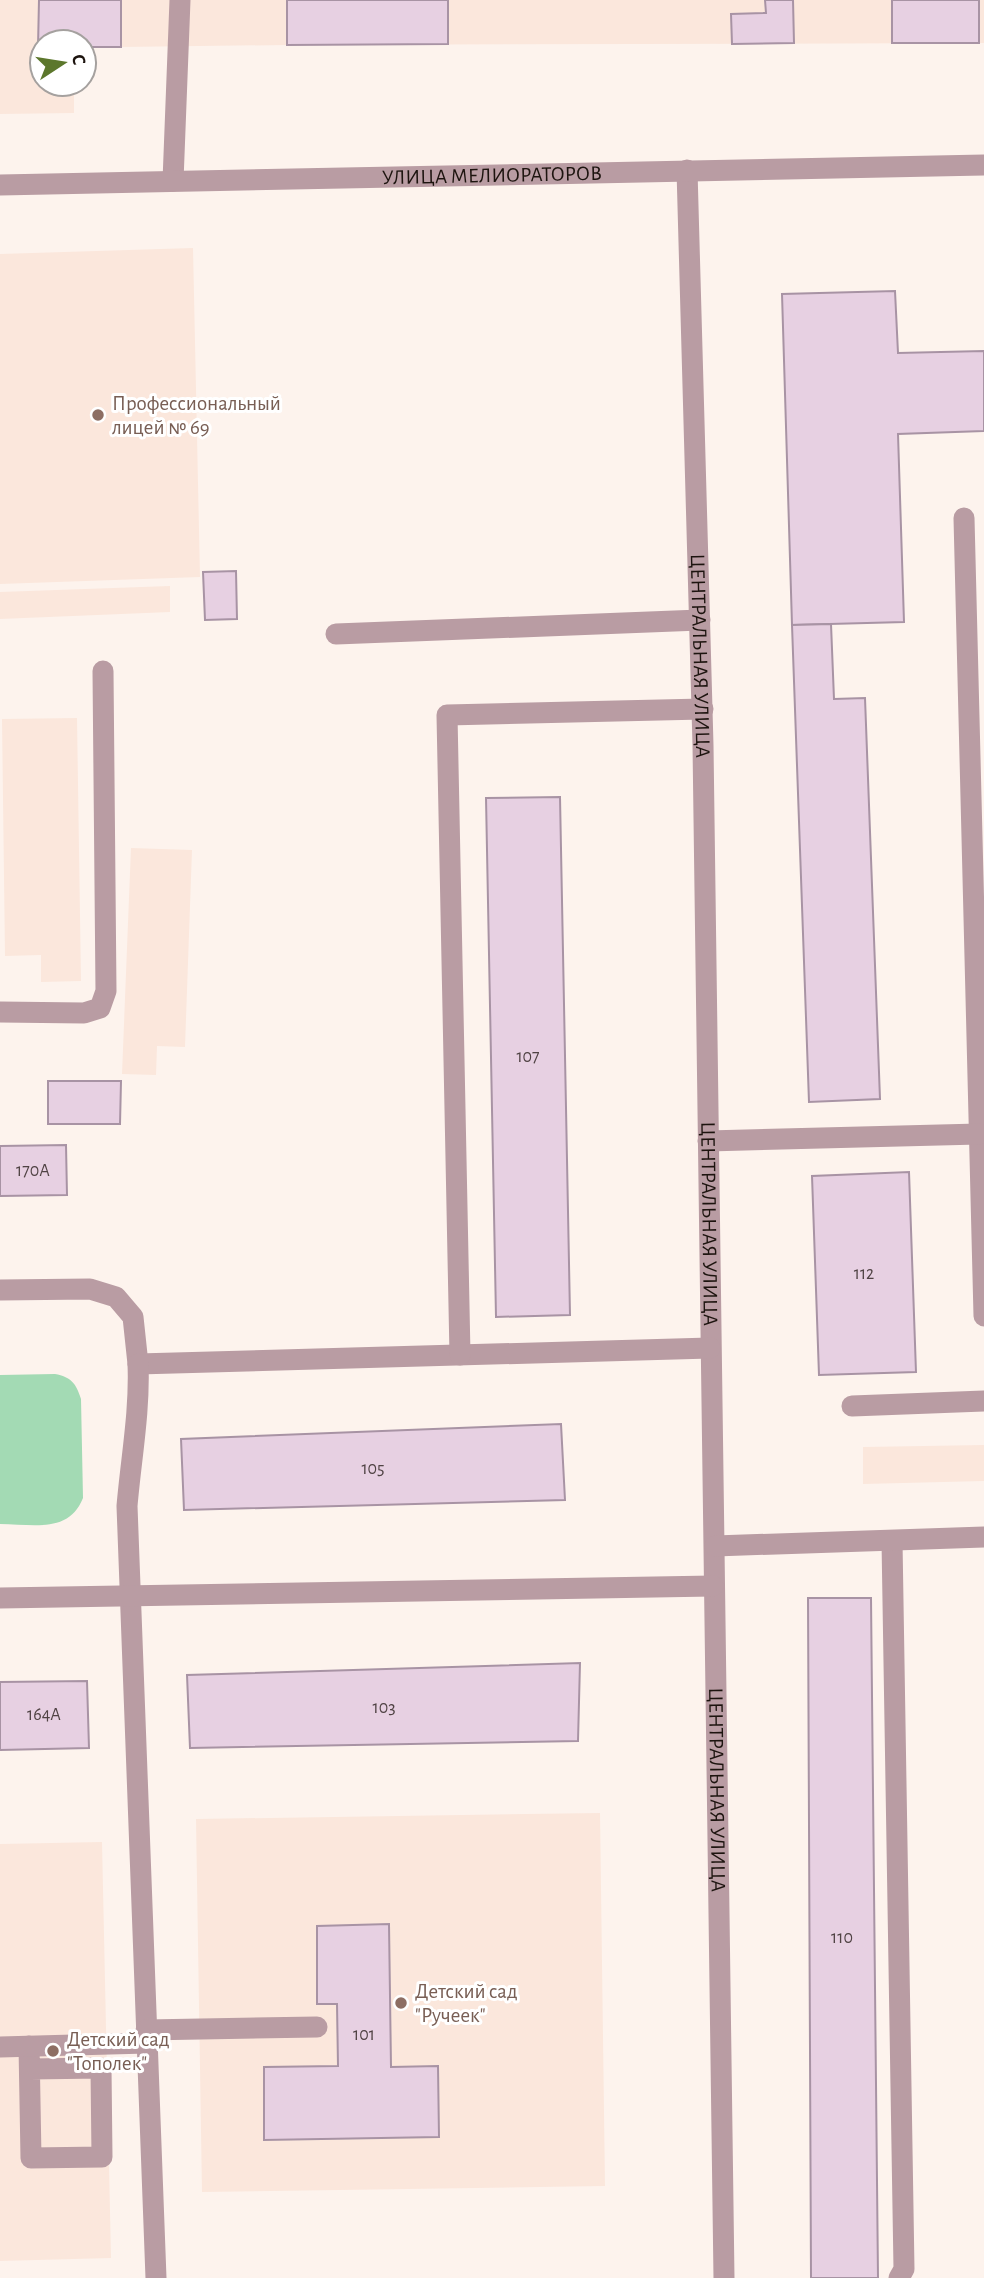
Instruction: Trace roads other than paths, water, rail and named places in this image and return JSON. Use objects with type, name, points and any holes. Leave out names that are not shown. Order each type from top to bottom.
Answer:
[{"type":"street","points":[[173,181],[180,0]]},
{"type":"street","name":"УЛИЦА МЕЛИОРАТОРОВ","points":[[0,185],[984,165]]},
{"type":"street","name":"ЦЕНТРАЛЬНАЯ УЛИЦА","points":[[687,170],[702,709],[724,2278]]},
{"type":"street","points":[[964,518],[984,1316]]},
{"type":"street","points":[[336,634],[700,620]]},
{"type":"street","points":[[0,1013],[84,1013],[100,1008],[106,991],[103,671]]},
{"type":"street","points":[[460,1355],[447,715],[702,709]]},
{"type":"street","points":[[708,1141],[979,1134]]},
{"type":"street","points":[[0,1290],[90,1289],[116,1297],[133,1317],[139,1396],[127,1506],[156,2278]]},
{"type":"street","points":[[138,1364],[710,1348]]},
{"type":"street","points":[[852,1406],[984,1401]]},
{"type":"street","points":[[715,1546],[984,1537]]},
{"type":"street","points":[[892,1541],[904,2269],[899,2278]]},
{"type":"street","points":[[0,1598],[713,1586]]},
{"type":"street","points":[[0,2047],[317,2027]]},
{"type":"street","points":[[29,2046],[31,2158],[102,2157],[101,2068],[30,2069]]},
{"type":"place","name":"Профессиональный лицей № 69","points":[[98,415]]},
{"type":"place","name":"Детский сад \"Ручеек\"","points":[[401,2003]]},
{"type":"place","name":"Детский сад \"Тополек\"","points":[[53,2051]]}]
